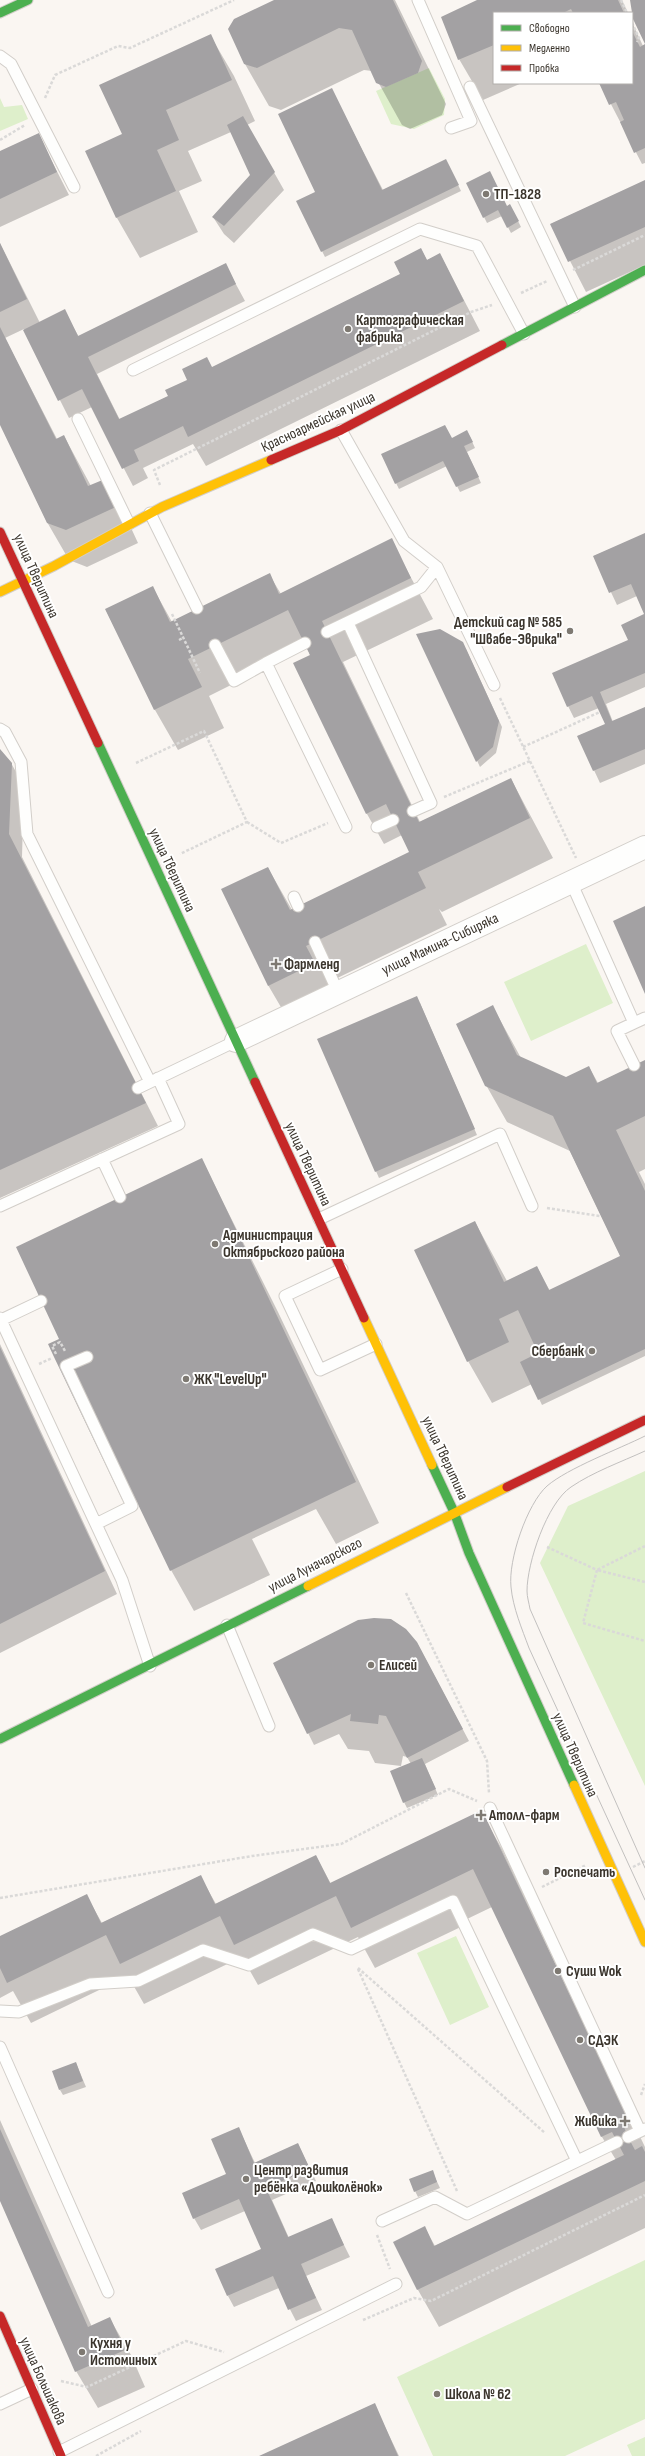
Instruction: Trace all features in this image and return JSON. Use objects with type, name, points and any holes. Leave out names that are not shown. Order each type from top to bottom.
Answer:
[{"type":"street","points":[[0,13],[28,0]]},
{"type":"street","name":"Красноармейская улица","points":[[0,592],[150,513],[341,430],[645,270]]},
{"type":"street","name":"улица Тверитина","points":[[0,532],[454,1512],[470,1553],[645,1942]]},
{"type":"street","name":"улица Мамина-Сибиряка","points":[[236,1041],[645,847]]},
{"type":"street","name":"улица Луначарского","points":[[0,1739],[150,1666],[227,1625],[454,1512],[645,1420]]},
{"type":"street","name":"улица Большакова","points":[[0,2316],[60,2454]]},
{"type":"lane","points":[[419,0],[471,121],[451,128]]},
{"type":"lane","points":[[0,56],[11,64],[74,187]]},
{"type":"lane","points":[[470,87],[575,307]]},
{"type":"lane","points":[[133,370],[420,229],[477,246],[524,334]]},
{"type":"lane","points":[[78,420],[129,524]]},
{"type":"lane","points":[[341,430],[404,540],[437,567],[494,685]]},
{"type":"lane","points":[[150,513],[197,608]]},
{"type":"lane","points":[[327,632],[422,587],[437,567]]},
{"type":"lane","points":[[348,623],[431,803],[413,811]]},
{"type":"lane","points":[[215,645],[234,681],[305,643]]},
{"type":"lane","points":[[266,663],[346,827]]},
{"type":"lane","points":[[0,729],[5,732],[21,762],[27,834],[154,1080],[179,1124],[0,1206]]},
{"type":"lane","points":[[377,827],[393,820]]},
{"type":"lane","points":[[571,882],[634,1023]]},
{"type":"lane","points":[[315,942],[338,992]]},
{"type":"lane","points":[[634,1065],[617,1031],[645,1018]]},
{"type":"lane","points":[[138,1088],[236,1041]]},
{"type":"lane","points":[[318,1219],[500,1134],[532,1206]]},
{"type":"lane","points":[[102,1159],[120,1198]]},
{"type":"lane","points":[[342,1269],[285,1296],[320,1370],[376,1344]]},
{"type":"lane","points":[[41,1301],[1,1319],[122,1580],[150,1666]]},
{"type":"lane","points":[[86,1356],[66,1366],[132,1506],[96,1524]]},
{"type":"lane","points":[[227,1625],[269,1726]]},
{"type":"lane","points":[[490,1808],[643,2130],[628,2137]]},
{"type":"lane","points":[[0,2011],[20,2012],[90,1984],[138,1981],[203,1950],[249,1965],[313,1934],[351,1949],[453,1901],[577,2161]]},
{"type":"lane","points":[[0,2047],[108,2292]]},
{"type":"lane","points":[[382,2221],[435,2197],[467,2214],[617,2142]]},
{"type":"lane","points":[[60,2454],[245,2359],[396,2284]]},
{"type":"lane","points":[[0,2404],[32,2389]]},
{"type":"path","points":[[55,75],[118,46],[130,48],[234,0]]},
{"type":"path","points":[[621,0],[627,12]]},
{"type":"path","points":[[633,25],[639,38],[637,42]]},
{"type":"path","points":[[161,484],[154,470],[471,312],[506,300]]},
{"type":"path","points":[[172,614],[200,673]]},
{"type":"path","points":[[179,640],[184,638]]},
{"type":"path","points":[[494,685],[576,858],[583,855]]},
{"type":"path","points":[[523,747],[600,712]]},
{"type":"path","points":[[136,763],[204,731],[247,822],[281,844],[325,824]]},
{"type":"path","points":[[431,803],[530,761]]},
{"type":"path","points":[[180,854],[247,822]]},
{"type":"path","points":[[532,1206],[600,1216]]},
{"type":"path","points":[[54,1357],[57,1356],[52,1346],[60,1342],[66,1354]]},
{"type":"path","points":[[645,1546],[597,1570],[583,1623],[645,1641]]},
{"type":"path","points":[[547,1547],[597,1570],[645,1582]]},
{"type":"path","points":[[0,1898],[197,1865],[340,1844],[449,1789],[490,1808],[487,1761],[406,1593]]},
{"type":"path","points":[[530,1893],[589,1864]]},
{"type":"path","points":[[351,1949],[358,1968],[467,2214]]},
{"type":"path","points":[[358,1968],[548,2135]]},
{"type":"path","points":[[382,2221],[376,2236],[396,2284],[414,2298],[431,2301],[645,2195]]},
{"type":"path","points":[[358,2322],[414,2298]]},
{"type":"path","points":[[61,2381],[87,2387],[186,2341],[245,2359]]},
{"type":"path","points":[[96,2456],[142,2430]]},
{"type":"green space","points":[[429,68],[445,99],[444,115],[414,129],[391,124],[376,91]]},
{"type":"green space","points":[[0,98],[4,107],[22,105],[28,119],[0,131]]},
{"type":"green space","points":[[586,944],[613,1003],[531,1041],[504,982]]},
{"type":"green space","points":[[645,1471],[645,1786],[540,1563],[568,1506]]},
{"type":"green space","points":[[456,1936],[489,2007],[450,2025],[417,1953]]},
{"type":"green space","points":[[645,2260],[645,2419],[565,2456],[433,2456],[397,2377]]},
{"type":"green space","points":[[645,2437],[645,2456],[632,2456],[627,2445]]},
{"type":"building","points":[[274,0],[393,0],[422,61],[418,73],[386,87],[376,83],[352,30],[339,28],[257,68],[244,64],[228,29],[234,19]]},
{"type":"building","points":[[477,0],[618,0],[624,12],[572,12],[571,9],[565,12],[493,12],[493,45],[458,60],[441,17]]},
{"type":"building","points":[[630,0],[645,0],[645,44],[633,19]]},
{"type":"building","points":[[633,33],[640,47],[645,44],[645,148],[634,153],[620,122],[624,120],[616,102],[609,105],[599,84],[633,84]]},
{"type":"building","points":[[211,34],[232,80],[166,110],[179,140],[157,150],[176,191],[116,218],[85,151],[122,134],[99,85]]},
{"type":"building","points":[[332,88],[382,190],[446,159],[459,185],[321,252],[296,201],[315,192],[278,114]]},
{"type":"building","points":[[243,116],[275,172],[224,226],[212,217],[250,175],[227,125]]},
{"type":"building","points":[[39,133],[57,172],[0,199],[0,151]]},
{"type":"building","name":"ТП-1828","points":[[490,171],[507,206],[510,204],[519,221],[507,228],[498,210],[483,218],[466,183]]},
{"type":"building","points":[[645,180],[645,227],[568,262],[550,224]]},
{"type":"building","points":[[0,243],[27,299],[0,312]]},
{"type":"building","name":"Картографическая фабрика","points":[[421,248],[427,260],[440,253],[464,301],[188,437],[183,426],[134,450],[139,461],[122,469],[82,389],[58,401],[23,330],[65,309],[78,336],[226,263],[236,284],[88,357],[119,419],[168,396],[165,390],[187,380],[182,369],[207,357],[212,367],[400,274],[394,262]]},
{"type":"building","points":[[0,327],[56,439],[64,435],[88,486],[105,479],[118,506],[66,530],[47,523],[0,425]]},
{"type":"building","points":[[445,425],[452,438],[467,430],[473,442],[464,446],[479,477],[456,487],[443,461],[395,484],[381,454]]},
{"type":"building","points":[[645,533],[645,673],[600,692],[612,721],[645,707],[645,749],[593,771],[577,736],[605,724],[592,696],[567,707],[552,673],[628,640],[621,625],[644,614],[631,584],[609,593],[593,556]]},
{"type":"building","points":[[392,538],[411,578],[322,621],[419,822],[511,778],[530,818],[418,872],[426,888],[306,946],[315,963],[268,986],[221,889],[268,867],[290,910],[409,852],[386,804],[366,814],[293,663],[310,655],[288,610],[188,659],[202,687],[154,710],[105,609],[153,586],[170,622],[270,573],[279,594]]},
{"type":"building","points":[[440,629],[463,642],[499,721],[493,747],[476,762],[416,634]]},
{"type":"building","points":[[0,749],[12,763],[9,834],[146,1103],[0,1170]]},
{"type":"building","points":[[645,906],[645,994],[613,921]]},
{"type":"building","points":[[417,996],[475,1129],[375,1172],[317,1039]]},
{"type":"building","points":[[493,1005],[517,1055],[566,1077],[589,1066],[597,1083],[645,1060],[645,1116],[616,1130],[645,1191],[645,1349],[538,1400],[520,1362],[538,1353],[518,1310],[499,1319],[509,1342],[467,1362],[414,1250],[475,1221],[504,1282],[537,1266],[549,1290],[620,1256],[553,1116],[485,1086],[456,1024]]},
{"type":"building","name":"ЖК \"LevelUp\"","points":[[202,1158],[356,1482],[170,1571],[133,1494],[122,1499],[54,1357],[48,1344],[59,1339],[16,1247]]},
{"type":"building","points":[[0,1347],[105,1571],[0,1624]]},
{"type":"building","points":[[374,1618],[391,1619],[406,1629],[417,1642],[463,1729],[407,1758],[386,1716],[379,1715],[378,1724],[350,1721],[351,1714],[307,1734],[273,1663],[358,1620]]},
{"type":"building","points":[[422,1758],[436,1789],[403,1803],[390,1771]]},
{"type":"building","points":[[482,1810],[631,2123],[624,2127],[628,2137],[635,2150],[642,2146],[645,2152],[645,2181],[417,2290],[393,2242],[425,2226],[434,2246],[624,2155],[612,2132],[601,2137],[473,1869],[351,1928],[336,1896],[234,1945],[220,1916],[120,1964],[106,1935],[7,1983],[0,1968],[0,1936],[87,1894],[101,1923],[201,1875],[215,1904],[316,1855],[330,1883]]},
{"type":"building","points":[[76,2062],[83,2081],[59,2090],[52,2071]]},
{"type":"building","points":[[239,2127],[254,2163],[298,2143],[310,2169],[266,2188],[288,2237],[332,2218],[344,2245],[301,2264],[316,2298],[288,2310],[273,2276],[227,2296],[215,2269],[261,2249],[239,2199],[193,2219],[182,2193],[226,2174],[211,2139]]},
{"type":"building","points":[[0,2129],[88,2327],[110,2317],[125,2350],[75,2372],[0,2201]]},
{"type":"building","points":[[433,2170],[437,2182],[414,2192],[409,2179]]},
{"type":"building","points":[[375,2403],[398,2456],[259,2456]]},
{"type":"tram line","points":[[645,1436],[568,1472],[547,1486],[533,1506],[520,1533],[511,1576],[511,1587],[514,1603],[529,1648],[645,1900]]},
{"type":"tram line","points":[[645,1451],[588,1477],[571,1487],[562,1495],[554,1506],[540,1534],[530,1565],[527,1591],[530,1609],[645,1868]]},
{"type":"traffic: fast","points":[[0,13],[28,0]]},
{"type":"traffic: fast","points":[[502,345],[645,270]]},
{"type":"traffic: fast","points":[[98,743],[255,1082]]},
{"type":"traffic: fast","points":[[432,1465],[454,1512],[469,1553],[574,1785]]},
{"type":"traffic: fast","points":[[0,1739],[308,1586]]},
{"type":"traffic: slow","points":[[0,592],[54,566],[162,507],[271,460]]},
{"type":"traffic: slow","points":[[364,1318],[432,1465]]},
{"type":"traffic: slow","points":[[308,1586],[507,1487]]},
{"type":"traffic: slow","points":[[574,1785],[645,1942]]},
{"type":"traffic: jam","points":[[271,460],[341,430],[502,345]]},
{"type":"traffic: jam","points":[[0,532],[98,743]]},
{"type":"traffic: jam","points":[[255,1082],[364,1318]]},
{"type":"traffic: jam","points":[[507,1487],[645,1420]]},
{"type":"traffic: jam","points":[[0,2316],[61,2456]]},
{"type":"place","name":"ТП-1828","points":[[486,194]]},
{"type":"place","name":"Картографическая фабрика","points":[[348,329]]},
{"type":"place","name":"Детский сад № 585 \"Швабе-Эврика\"","points":[[570,631]]},
{"type":"place","name":"Фармленд","points":[[276,964]]},
{"type":"place","name":"Администрация Октябрьского района","points":[[215,1244]]},
{"type":"place","name":"Сбербанк","points":[[592,1351]]},
{"type":"place","name":"ЖК \"LevelUp\"","points":[[186,1379]]},
{"type":"place","name":"Елисей","points":[[371,1665]]},
{"type":"place","name":"Атолл-фарм","points":[[481,1815]]},
{"type":"place","name":"Роспечать","points":[[546,1872]]},
{"type":"place","name":"Суши Wok","points":[[558,1971]]},
{"type":"place","name":"СДЭК","points":[[580,2040]]},
{"type":"place","name":"Живика","points":[[625,2121]]},
{"type":"place","name":"Центр развития ребёнка «Дошколёнок»","points":[[246,2179]]},
{"type":"place","name":"Кухня у Истоминых","points":[[82,2352]]},
{"type":"place","name":"Школа № 62","points":[[437,2394]]}]
